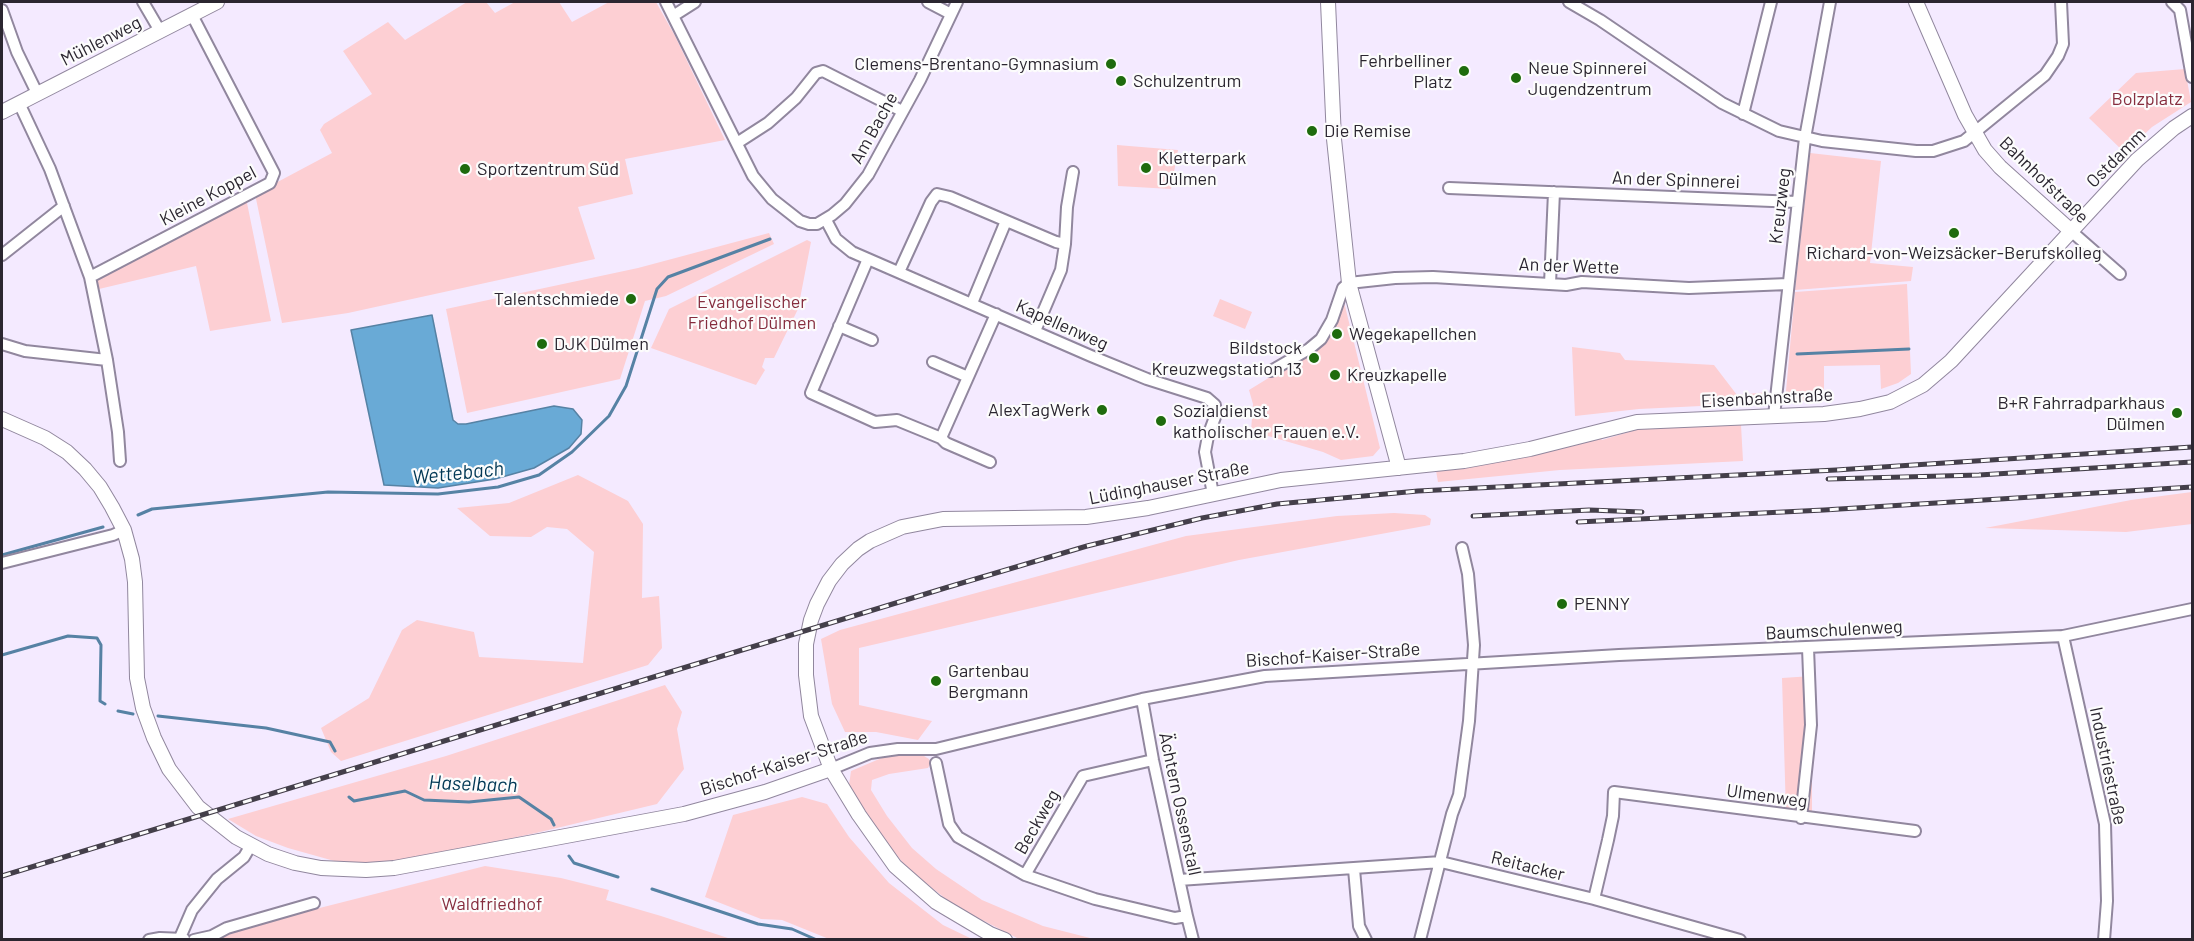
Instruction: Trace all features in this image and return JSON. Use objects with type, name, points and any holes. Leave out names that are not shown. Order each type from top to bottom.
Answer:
[{"type":"street","points":[[143,2],[160,31]]},
{"type":"street","name":"Mühlenweg","points":[[2,112],[217,2]]},
{"type":"street","points":[[666,2],[753,176],[772,199],[800,221],[822,222]]},
{"type":"street","points":[[673,16],[695,2]]},
{"type":"street","points":[[928,2],[951,14]]},
{"type":"street","name":"Am Bache","points":[[822,222],[845,204],[868,175],[920,80],[957,2]]},
{"type":"street","points":[[1328,2],[1334,139],[1349,283],[1399,468]]},
{"type":"street","points":[[1570,2],[1706,93],[1779,131],[1805,138],[1884,149],[1933,151],[1964,141],[2045,75],[2063,44],[2061,2]]},
{"type":"street","points":[[1743,114],[1771,2]]},
{"type":"street","name":"Kreuzweg","points":[[1774,416],[1805,138],[1830,2]]},
{"type":"street","name":"Bahnhofstraße","points":[[1916,2],[1974,132],[1985,150],[2000,167],[2120,274]]},
{"type":"street","points":[[2172,2],[2180,10],[2193,77]]},
{"type":"street","points":[[2,10],[17,52],[38,93]]},
{"type":"street","name":"Kleine Koppel","points":[[90,277],[270,183],[273,173],[192,15]]},
{"type":"street","points":[[737,142],[768,123],[796,98],[816,73],[822,71],[902,111]]},
{"type":"street","points":[[19,103],[50,169],[90,277],[107,360],[120,461]]},
{"type":"street","name":"Ostdamm","points":[[2071,231],[2151,148],[2174,128],[2193,116]]},
{"type":"street","points":[[1035,331],[1061,270],[1073,172]]},
{"type":"street","name":"An der Spinnerei","points":[[1449,188],[1797,202]]},
{"type":"street","points":[[1550,284],[1554,192]]},
{"type":"street","points":[[899,272],[931,202],[937,194],[950,197],[1056,243],[1065,244]]},
{"type":"street","points":[[2,255],[64,206]]},
{"type":"street","points":[[972,303],[1006,221]]},
{"type":"street","name":"Kapellenweg","points":[[822,222],[836,239],[852,252],[1146,379],[1207,398],[1215,405],[1215,417],[1205,452],[1213,494]]},
{"type":"street","name":"Eisenbahnstraße","points":[[1399,468],[1464,461],[1530,449],[1637,422],[1845,412],[1876,406],[1906,395],[1923,385],[1951,361],[2071,231]]},
{"type":"street","points":[[868,259],[811,393],[875,422],[897,420],[990,462]]},
{"type":"street","name":"An der Wette","points":[[1349,283],[1433,277],[1566,285],[1582,282],[1689,288],[1788,284]]},
{"type":"street","points":[[1271,371],[1310,349],[1322,339],[1332,320],[1343,288],[1349,283]]},
{"type":"street","points":[[941,438],[996,314]]},
{"type":"street","points":[[839,326],[872,340]]},
{"type":"street","points":[[2,344],[25,351],[107,360]]},
{"type":"street","points":[[933,362],[968,377]]},
{"type":"street","name":"Bischof-Kaiser-Straße","points":[[2,419],[45,438],[73,457],[100,486],[124,530],[135,582],[137,678],[143,708],[169,769],[198,807],[236,837],[296,863],[321,868],[366,870],[394,868],[684,814],[765,792],[870,753],[898,749],[936,749],[1142,699],[1265,675],[1474,663]]},
{"type":"street","name":"Lüdinghauser Straße","points":[[1005,939],[990,934],[936,902],[894,866],[831,769],[811,716],[806,675],[806,644],[810,620],[817,604],[842,564],[858,549],[885,534],[902,526],[920,522],[968,517],[1086,517],[1148,508],[1281,480],[1399,468]]},
{"type":"street","points":[[2,563],[113,535],[124,530]]},
{"type":"street","points":[[1420,939],[1459,795],[1469,721],[1474,663],[1468,574],[1462,549]]},
{"type":"street","name":"Baumschulenweg","points":[[1474,663],[2063,636],[2193,609]]},
{"type":"street","name":"Industriestraße","points":[[2063,636],[2105,824],[2107,901],[2104,939]]},
{"type":"street","points":[[1801,818],[1811,725],[1808,648]]},
{"type":"street","name":"Ächtern Ossenstall","points":[[1142,699],[1153,760],[1193,939]]},
{"type":"street","name":"Beckweg","points":[[936,763],[949,824],[954,833],[1025,875],[1083,776],[1153,760]]},
{"type":"street","name":"Ulmenweg","points":[[1594,899],[1610,832],[1614,792],[1915,831]]},
{"type":"street","points":[[149,939],[181,939],[192,910],[217,879],[244,857],[250,845]]},
{"type":"street","name":"Reitacker","points":[[1179,880],[1441,862],[1594,899],[1740,939]]},
{"type":"street","points":[[1354,868],[1359,926],[1366,939]]},
{"type":"street","points":[[1025,875],[1137,911],[1175,918],[1187,916]]},
{"type":"street","points":[[194,939],[212,936],[227,928],[314,903]]},
{"type":"green space","name":"Sportzentrum Süd","points":[[467,2],[486,2],[495,13],[515,2],[559,2],[572,22],[609,2],[656,2],[725,140],[625,159],[633,194],[578,207],[595,259],[348,313],[282,323],[255,194],[332,153],[320,130],[324,124],[372,94],[343,51],[388,22],[405,40]]},
{"type":"green space","name":"Bolzplatz","points":[[2185,69],[2191,102],[2152,127],[2125,153],[2089,118],[2136,73]]},
{"type":"green space","name":"Kletterpark Dülmen","points":[[1117,145],[1178,150],[1171,189],[1118,186]]},
{"type":"green space","points":[[1810,153],[1881,161],[1870,263],[1913,267],[1911,281],[1795,290]]},
{"type":"green space","points":[[246,198],[271,321],[210,331],[196,266],[99,289],[97,277]]},
{"type":"green space","name":"DJK Dülmen","points":[[769,233],[774,244],[666,296],[645,301],[620,379],[467,413],[446,309],[638,268]]},
{"type":"green space","name":"Evangelischer Friedhof Dülmen","points":[[807,240],[811,242],[798,309],[774,358],[765,358],[762,367],[765,370],[756,385],[651,348],[669,309]]},
{"type":"green space","points":[[1907,284],[1911,374],[1898,383],[1881,389],[1880,365],[1824,366],[1824,400],[1797,401],[1788,397],[1786,391],[1795,292]]},
{"type":"green space","points":[[1343,298],[1380,448],[1373,456],[1341,460],[1323,452],[1251,431],[1253,404],[1249,390],[1311,352]]},
{"type":"green space","points":[[1220,299],[1252,312],[1245,329],[1213,316]]},
{"type":"green space","points":[[1572,347],[1620,353],[1625,360],[1714,365],[1737,395],[1768,392],[1768,397],[1763,403],[1639,409],[1575,416]]},
{"type":"green space","points":[[1741,425],[1743,461],[1560,470],[1438,482],[1435,465],[1597,433],[1602,440],[1639,429]]},
{"type":"green space","points":[[578,475],[628,501],[643,524],[642,598],[659,596],[662,648],[648,665],[341,761],[331,752],[321,728],[369,698],[402,630],[417,620],[474,632],[479,657],[583,663],[594,552],[567,529],[547,527],[531,537],[490,536],[457,508],[509,503]]},
{"type":"green space","points":[[2192,492],[2192,524],[2126,532],[1985,528],[2131,500]]},
{"type":"green space","points":[[1394,513],[1425,515],[1431,519],[1430,525],[1239,560],[859,648],[859,705],[932,721],[918,740],[876,732],[845,732],[832,704],[821,639],[840,630],[1186,536],[1337,516]]},
{"type":"green space","points":[[1812,676],[1812,816],[1786,813],[1782,678]]},
{"type":"green space","points":[[665,685],[682,712],[677,729],[684,769],[657,804],[405,861],[369,864],[345,864],[288,848],[256,836],[228,819],[446,756]]},
{"type":"green space","points":[[891,754],[924,756],[931,763],[928,768],[889,774],[872,780],[871,790],[887,816],[912,848],[936,869],[982,900],[1043,926],[1094,939],[1019,939],[955,906],[909,870],[882,838],[849,785],[851,771]]},
{"type":"green space","points":[[802,797],[827,804],[849,837],[889,883],[943,925],[972,939],[829,939],[782,920],[761,919],[705,897],[733,815]]},
{"type":"green space","name":"Waldfriedhof","points":[[485,866],[561,878],[609,890],[606,900],[731,939],[211,940],[233,930]]},
{"type":"water","points":[[432,315],[453,420],[458,424],[466,424],[554,406],[573,409],[582,420],[581,434],[569,448],[534,468],[495,479],[438,488],[384,485],[351,330]]},
{"type":"waterway","name":"Wettebach","points":[[138,515],[152,509],[328,492],[438,494],[498,487],[539,475],[572,452],[609,416],[626,386],[657,289],[668,277],[770,239]]},
{"type":"waterway","name":"Wettebach","points":[[1797,354],[1909,349]]},
{"type":"waterway","name":"Wettebach","points":[[2,555],[103,527]]},
{"type":"waterway","name":"Haselbach","points":[[2,655],[68,636],[97,638],[101,645],[100,701],[105,704]]},
{"type":"waterway","name":"Haselbach","points":[[118,711],[133,714]]},
{"type":"waterway","name":"Haselbach","points":[[158,716],[266,728],[330,742],[335,751]]},
{"type":"waterway","name":"Haselbach","points":[[349,797],[354,801],[405,791],[424,800],[469,802],[519,797],[551,819],[554,825]]},
{"type":"waterway","name":"Haselbach","points":[[569,856],[574,863],[618,877]]},
{"type":"waterway","name":"Haselbach","points":[[652,889],[758,924],[792,929],[817,940]]},
{"type":"railway","points":[[2,876],[945,588],[1087,546],[1202,518],[1277,504],[1418,491],[1836,470],[2192,447]]},
{"type":"railway","points":[[1828,479],[1979,475],[2192,462]]},
{"type":"railway","points":[[1578,522],[1824,510],[2192,487]]},
{"type":"railway","points":[[1473,516],[1589,510],[1642,512]]},
{"type":"place","name":"Clemens-Brentano-Gymnasium","points":[[1111,64]]},
{"type":"place","name":"Fehrbelliner Platz","points":[[1464,71]]},
{"type":"place","name":"Neue Spinnerei Jugendzentrum","points":[[1516,78]]},
{"type":"place","name":"Schulzentrum","points":[[1121,81]]},
{"type":"place","name":"Die Remise","points":[[1312,131]]},
{"type":"place","name":"Kletterpark Dülmen","points":[[1146,168]]},
{"type":"place","name":"Sportzentrum Süd","points":[[465,169]]},
{"type":"place","name":"Richard-von-Weizsäcker-Berufskolleg","points":[[1954,233]]},
{"type":"place","name":"Talentschmiede","points":[[631,299]]},
{"type":"place","name":"Wegekapellchen","points":[[1337,334]]},
{"type":"place","name":"DJK Dülmen","points":[[542,344]]},
{"type":"place","name":"Bildstock Kreuzwegstation 13","points":[[1314,358]]},
{"type":"place","name":"Kreuzkapelle","points":[[1335,375]]},
{"type":"place","name":"AlexTagWerk","points":[[1102,410]]},
{"type":"place","name":"B+R Fahrradparkhaus Dülmen","points":[[2177,413]]},
{"type":"place","name":"Sozialdienst katholischer Frauen e.V.","points":[[1161,421]]},
{"type":"place","name":"PENNY","points":[[1562,604]]},
{"type":"place","name":"Gartenbau Bergmann","points":[[936,681]]}]
